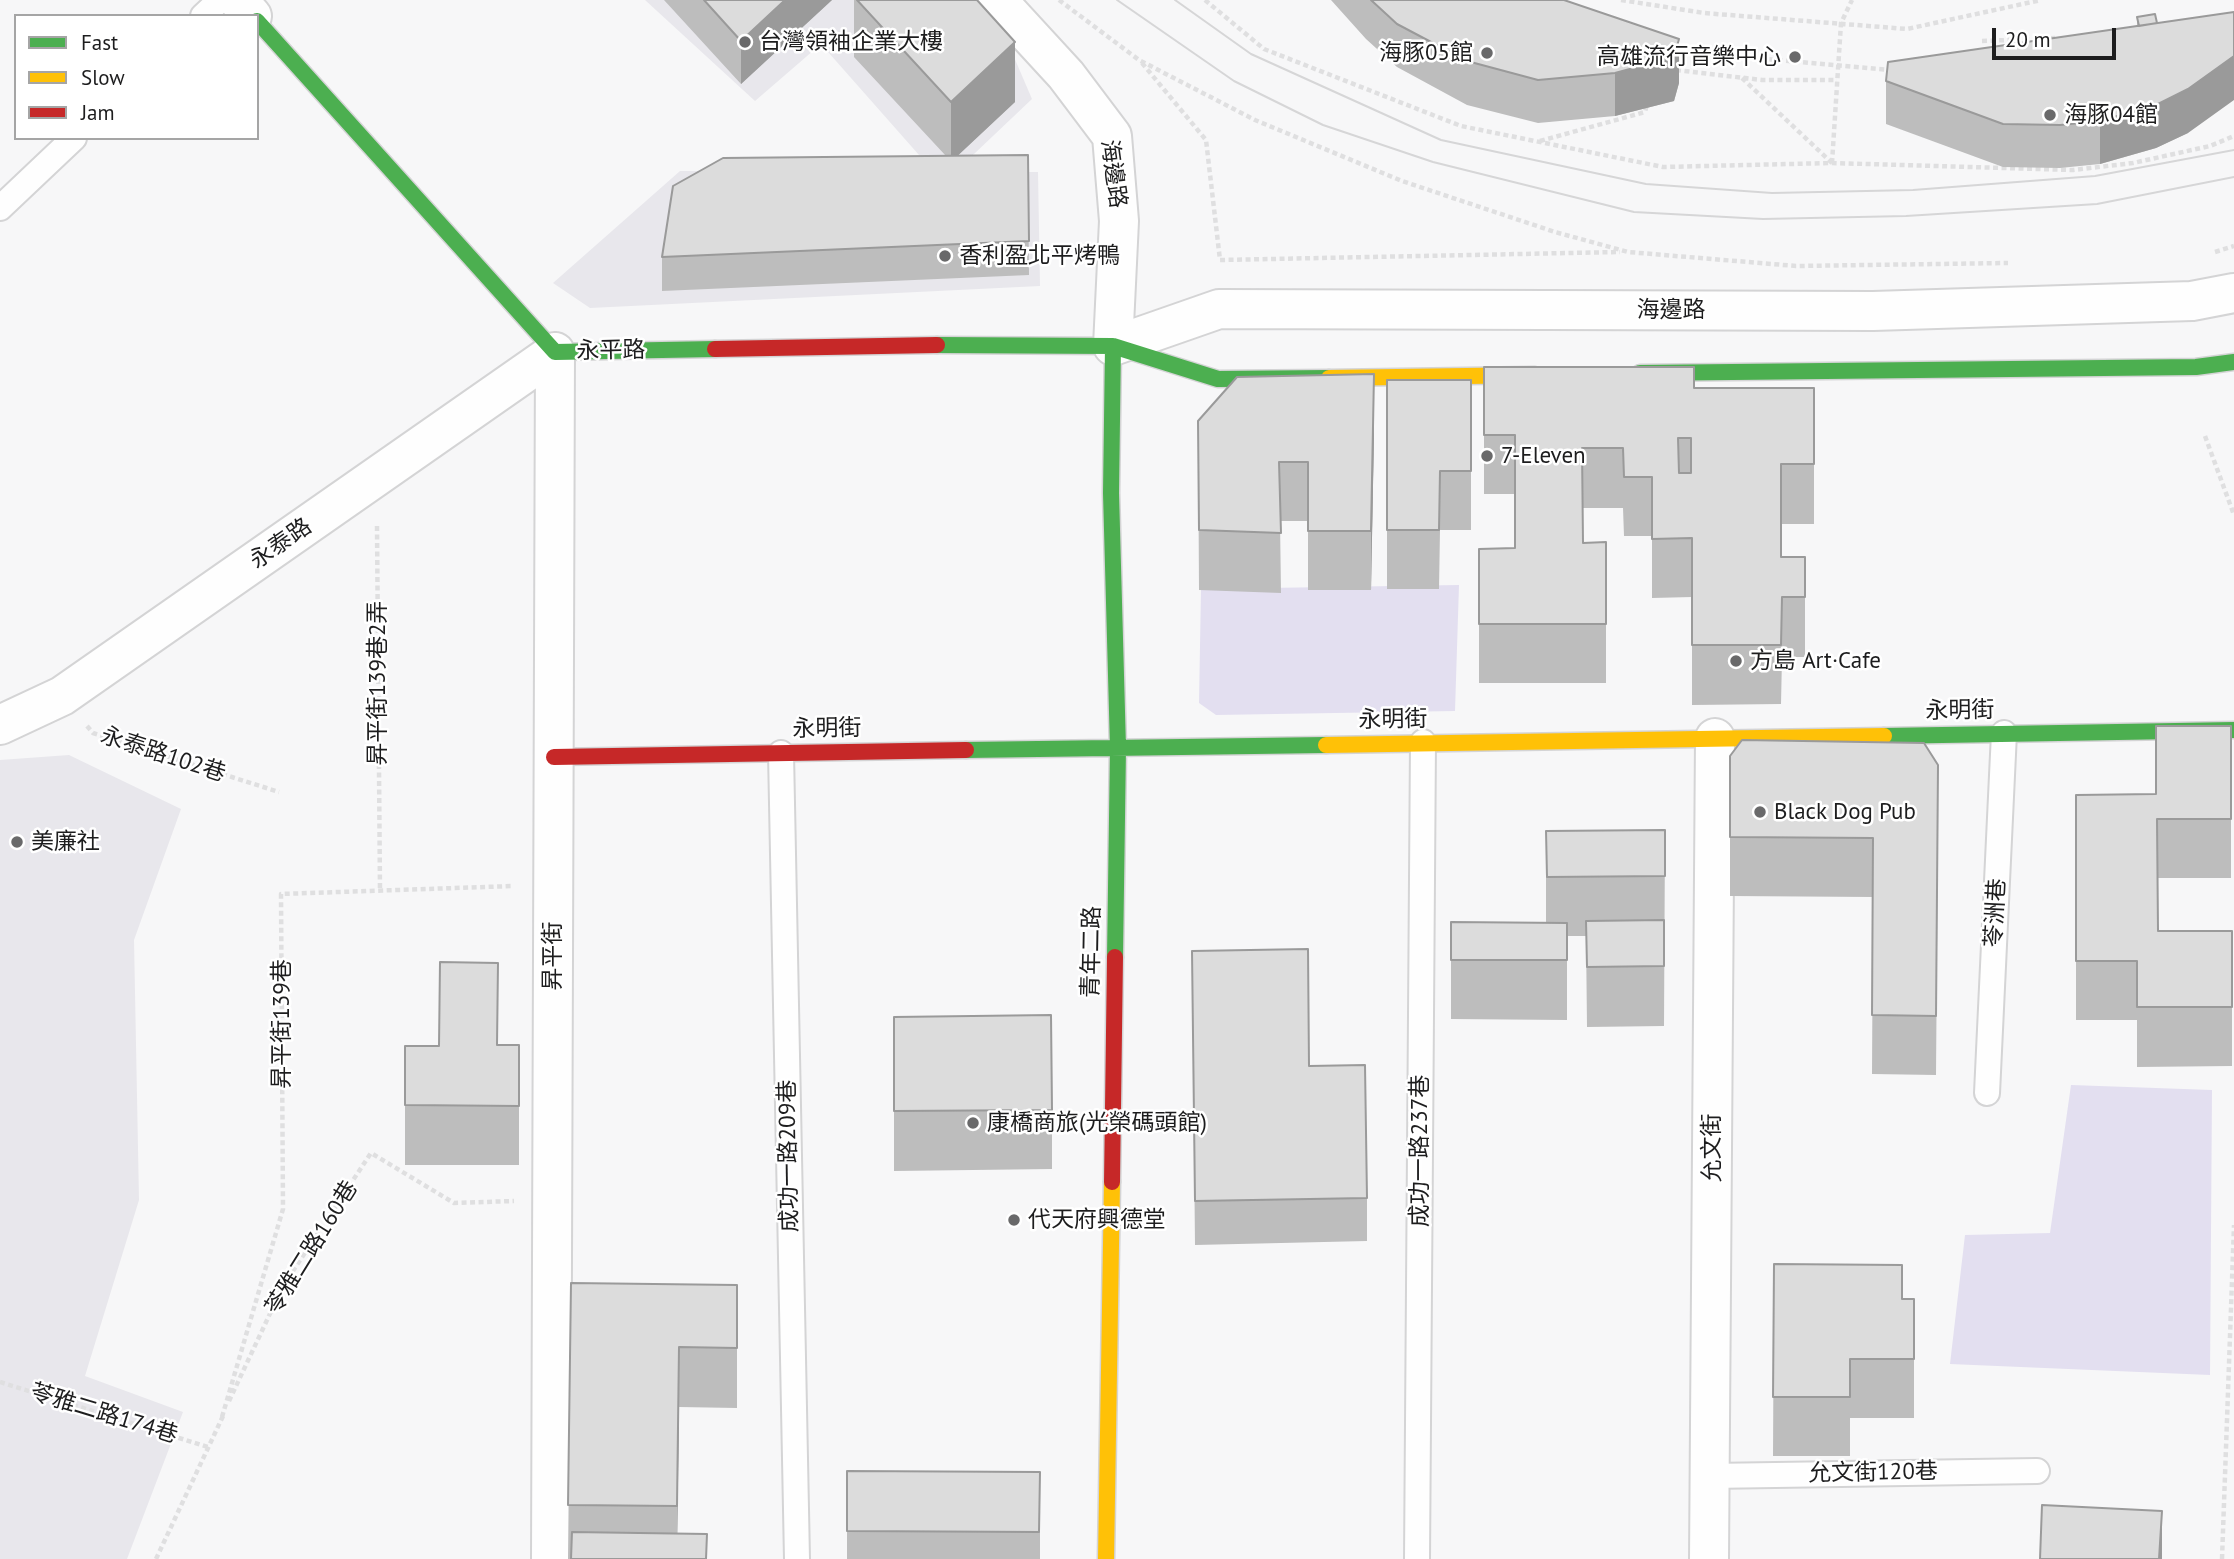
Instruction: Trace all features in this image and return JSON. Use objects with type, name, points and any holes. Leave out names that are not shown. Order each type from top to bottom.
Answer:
[{"type":"street","points":[[238,0],[250,14]]},
{"type":"street","name":"海邊路","points":[[997,0],[1066,75],[1112,136],[1119,221],[1112,346],[1219,309],[1873,311],[2192,301],[2234,293]]},
{"type":"street","name":"永平路","points":[[259,24],[555,352],[1006,343],[1112,346]]},
{"type":"street","points":[[1112,346],[1218,379],[1549,374]]},
{"type":"street","name":"青年二路","points":[[1106,1559],[1118,748],[1111,493],[1112,346]]},
{"type":"street","name":"永泰路","points":[[0,725],[62,696],[555,352]]},
{"type":"street","name":"昇平街","points":[[551,1559],[555,352]]},
{"type":"street","points":[[1619,374],[2196,367],[2234,362]]},
{"type":"street","name":"永明街","points":[[554,757],[2234,730]]},
{"type":"street","name":"允文街","points":[[1709,1559],[1715,738]]},
{"type":"lane","points":[[205,14],[220,0]]},
{"type":"lane","points":[[0,208],[72,140]]},
{"type":"lane","name":"苓洲巷","points":[[1987,1093],[2004,733]]},
{"type":"lane","name":"成功一路237巷","points":[[1418,1559],[1423,743]]},
{"type":"lane","name":"成功一路209巷","points":[[781,752],[797,1559]]},
{"type":"lane","name":"允文街120巷","points":[[1710,1476],[2037,1471]]},
{"type":"path","points":[[1059,0],[1139,60],[1255,120],[1402,181],[1555,232],[1628,252]]},
{"type":"path","points":[[1205,0],[1264,49],[1461,126],[1663,167],[1832,163],[2073,170],[2133,163],[2210,146],[2234,136]]},
{"type":"path","points":[[1621,0],[1704,13],[1907,29],[2041,0]]},
{"type":"path","points":[[1832,163],[1840,23],[1852,0]]},
{"type":"path","points":[[1982,41],[2069,38]]},
{"type":"path","points":[[1674,51],[1903,71]]},
{"type":"path","points":[[1139,60],[1206,140],[1220,260],[1628,252],[1797,266],[2013,262]]},
{"type":"path","points":[[1670,70],[1742,78],[1837,80]]},
{"type":"path","points":[[1742,78],[1832,163]]},
{"type":"path","points":[[1539,141],[1645,111],[1648,101]]},
{"type":"path","points":[[2212,253],[2234,247]]},
{"type":"path","points":[[2205,436],[2234,515]]},
{"type":"path","name":"昇平街139巷2弄","points":[[377,477],[380,890]]},
{"type":"path","name":"永泰路102巷","points":[[62,696],[93,733],[279,792]]},
{"type":"path","name":"昇平街139巷","points":[[222,1417],[283,1209],[281,894],[554,885]]},
{"type":"path","name":"苓雅二路160巷","points":[[156,1559],[283,1286],[371,1153],[454,1203],[553,1200]]},
{"type":"path","points":[[2222,1559],[2234,1225]]},
{"type":"path","name":"苓雅二路174巷","points":[[0,1382],[208,1447]]},
{"type":"shaded area","points":[[645,0],[964,0],[1011,50],[1032,99],[955,172],[1038,172],[1040,286],[590,308],[553,283],[680,171],[934,172],[821,44],[755,101]]},
{"type":"shaded area","points":[[1459,585],[1455,711],[1216,715],[1199,703],[1201,589]]},
{"type":"shaded area","points":[[69,755],[181,809],[134,940],[139,1200],[85,1376],[183,1412],[127,1559],[0,1559],[0,760]]},
{"type":"shaded area","points":[[2071,1085],[2212,1090],[2210,1375],[1950,1364],[1965,1235],[2050,1233]]},
{"type":"building","points":[[704,0],[785,0],[741,41]]},
{"type":"building","points":[[857,0],[977,0],[1015,42],[951,102]]},
{"type":"building","points":[[1371,0],[1564,0],[1679,39],[1674,57],[1615,73],[1538,80],[1467,61],[1397,24]]},
{"type":"building","points":[[2234,12],[2234,56],[2188,89],[2156,105],[2100,121],[2060,125],[2003,124],[1886,81],[1888,62]]},
{"type":"building","points":[[2155,14],[2157,23],[2139,26],[2137,17]]},
{"type":"building","points":[[1028,155],[1029,241],[662,257],[673,186],[723,158]]},
{"type":"building","points":[[1484,367],[1694,367],[1694,388],[1814,388],[1814,464],[1781,464],[1781,557],[1805,557],[1805,597],[1782,597],[1781,645],[1692,645],[1692,538],[1652,539],[1652,477],[1624,477],[1623,448],[1582,448],[1583,543],[1606,542],[1606,624],[1479,624],[1479,549],[1515,548],[1515,435],[1484,435]],"holes":[[[1678,438],[1691,438],[1691,473],[1679,473]]]},
{"type":"building","points":[[1374,374],[1371,531],[1308,531],[1308,462],[1279,462],[1281,533],[1199,530],[1198,421],[1237,377]]},
{"type":"building","points":[[1387,380],[1471,380],[1471,471],[1440,471],[1439,530],[1387,530]]},
{"type":"building","points":[[2156,726],[2231,726],[2231,819],[2157,819],[2158,931],[2232,931],[2232,1007],[2137,1007],[2137,961],[2076,961],[2076,795],[2156,794]]},
{"type":"building","points":[[1742,740],[1924,743],[1938,765],[1936,1016],[1872,1015],[1873,838],[1730,837],[1730,756]]},
{"type":"building","points":[[1665,830],[1665,876],[1547,877],[1546,831]]},
{"type":"building","points":[[1664,920],[1664,966],[1587,967],[1586,921]]},
{"type":"building","points":[[1451,922],[1567,923],[1567,960],[1451,960]]},
{"type":"building","points":[[1308,949],[1309,1066],[1365,1065],[1367,1198],[1195,1201],[1192,951]]},
{"type":"building","points":[[440,962],[498,963],[497,1045],[519,1045],[519,1106],[405,1105],[405,1046],[439,1046]]},
{"type":"building","points":[[1051,1015],[1052,1110],[894,1111],[894,1017]]},
{"type":"building","points":[[1774,1264],[1902,1265],[1902,1299],[1914,1299],[1914,1359],[1850,1359],[1850,1397],[1773,1397]]},
{"type":"building","points":[[571,1283],[737,1285],[737,1348],[679,1347],[677,1506],[568,1505]]},
{"type":"building","points":[[847,1471],[1040,1472],[1039,1532],[847,1531]]},
{"type":"building","points":[[2042,1505],[2162,1511],[2159,1559],[2040,1559]]},
{"type":"building","points":[[572,1532],[707,1534],[706,1559],[571,1559]]},
{"type":"tram line","points":[[1117,0],[1234,81],[1323,125],[1433,162],[1634,212],[1763,219],[1906,216],[2097,204],[2234,177]]},
{"type":"tram line","points":[[1175,0],[1251,54],[1441,140],[1646,184],[1772,193],[1913,190],[2095,176],[2234,150]]},
{"type":"traffic: fast","points":[[259,23],[555,352],[715,349]]},
{"type":"traffic: fast","points":[[937,345],[1113,346],[1218,379],[1329,378]]},
{"type":"traffic: fast","points":[[1113,346],[1111,493],[1118,748],[1115,957]]},
{"type":"traffic: fast","points":[[1640,373],[2196,367],[2234,362]]},
{"type":"traffic: fast","points":[[1884,736],[2234,730]]},
{"type":"traffic: fast","points":[[966,750],[1326,745]]},
{"type":"traffic: slow","points":[[1329,378],[1535,375]]},
{"type":"traffic: slow","points":[[1326,745],[1884,736]]},
{"type":"traffic: slow","points":[[1106,1559],[1112,1182]]},
{"type":"traffic: jam","points":[[715,349],[937,345]]},
{"type":"traffic: jam","points":[[554,757],[966,750]]},
{"type":"traffic: jam","points":[[1112,1182],[1115,957]]},
{"type":"place","name":"台灣領袖企業大樓","points":[[745,42]]},
{"type":"place","name":"海豚05館","points":[[1487,53]]},
{"type":"place","name":"高雄流行音樂中心","points":[[1795,57]]},
{"type":"place","name":"海豚04館","points":[[2050,115]]},
{"type":"place","name":"香利盈北平烤鴨","points":[[945,256]]},
{"type":"place","name":"7-Eleven","points":[[1487,456]]},
{"type":"place","name":"方島 Art·Cafe","points":[[1736,661]]},
{"type":"place","name":"Black Dog Pub","points":[[1760,812]]},
{"type":"place","name":"美廉社","points":[[17,842]]},
{"type":"place","name":"康橋商旅(光榮碼頭館)","points":[[973,1123]]},
{"type":"place","name":"代天府興德堂","points":[[1014,1220]]}]
